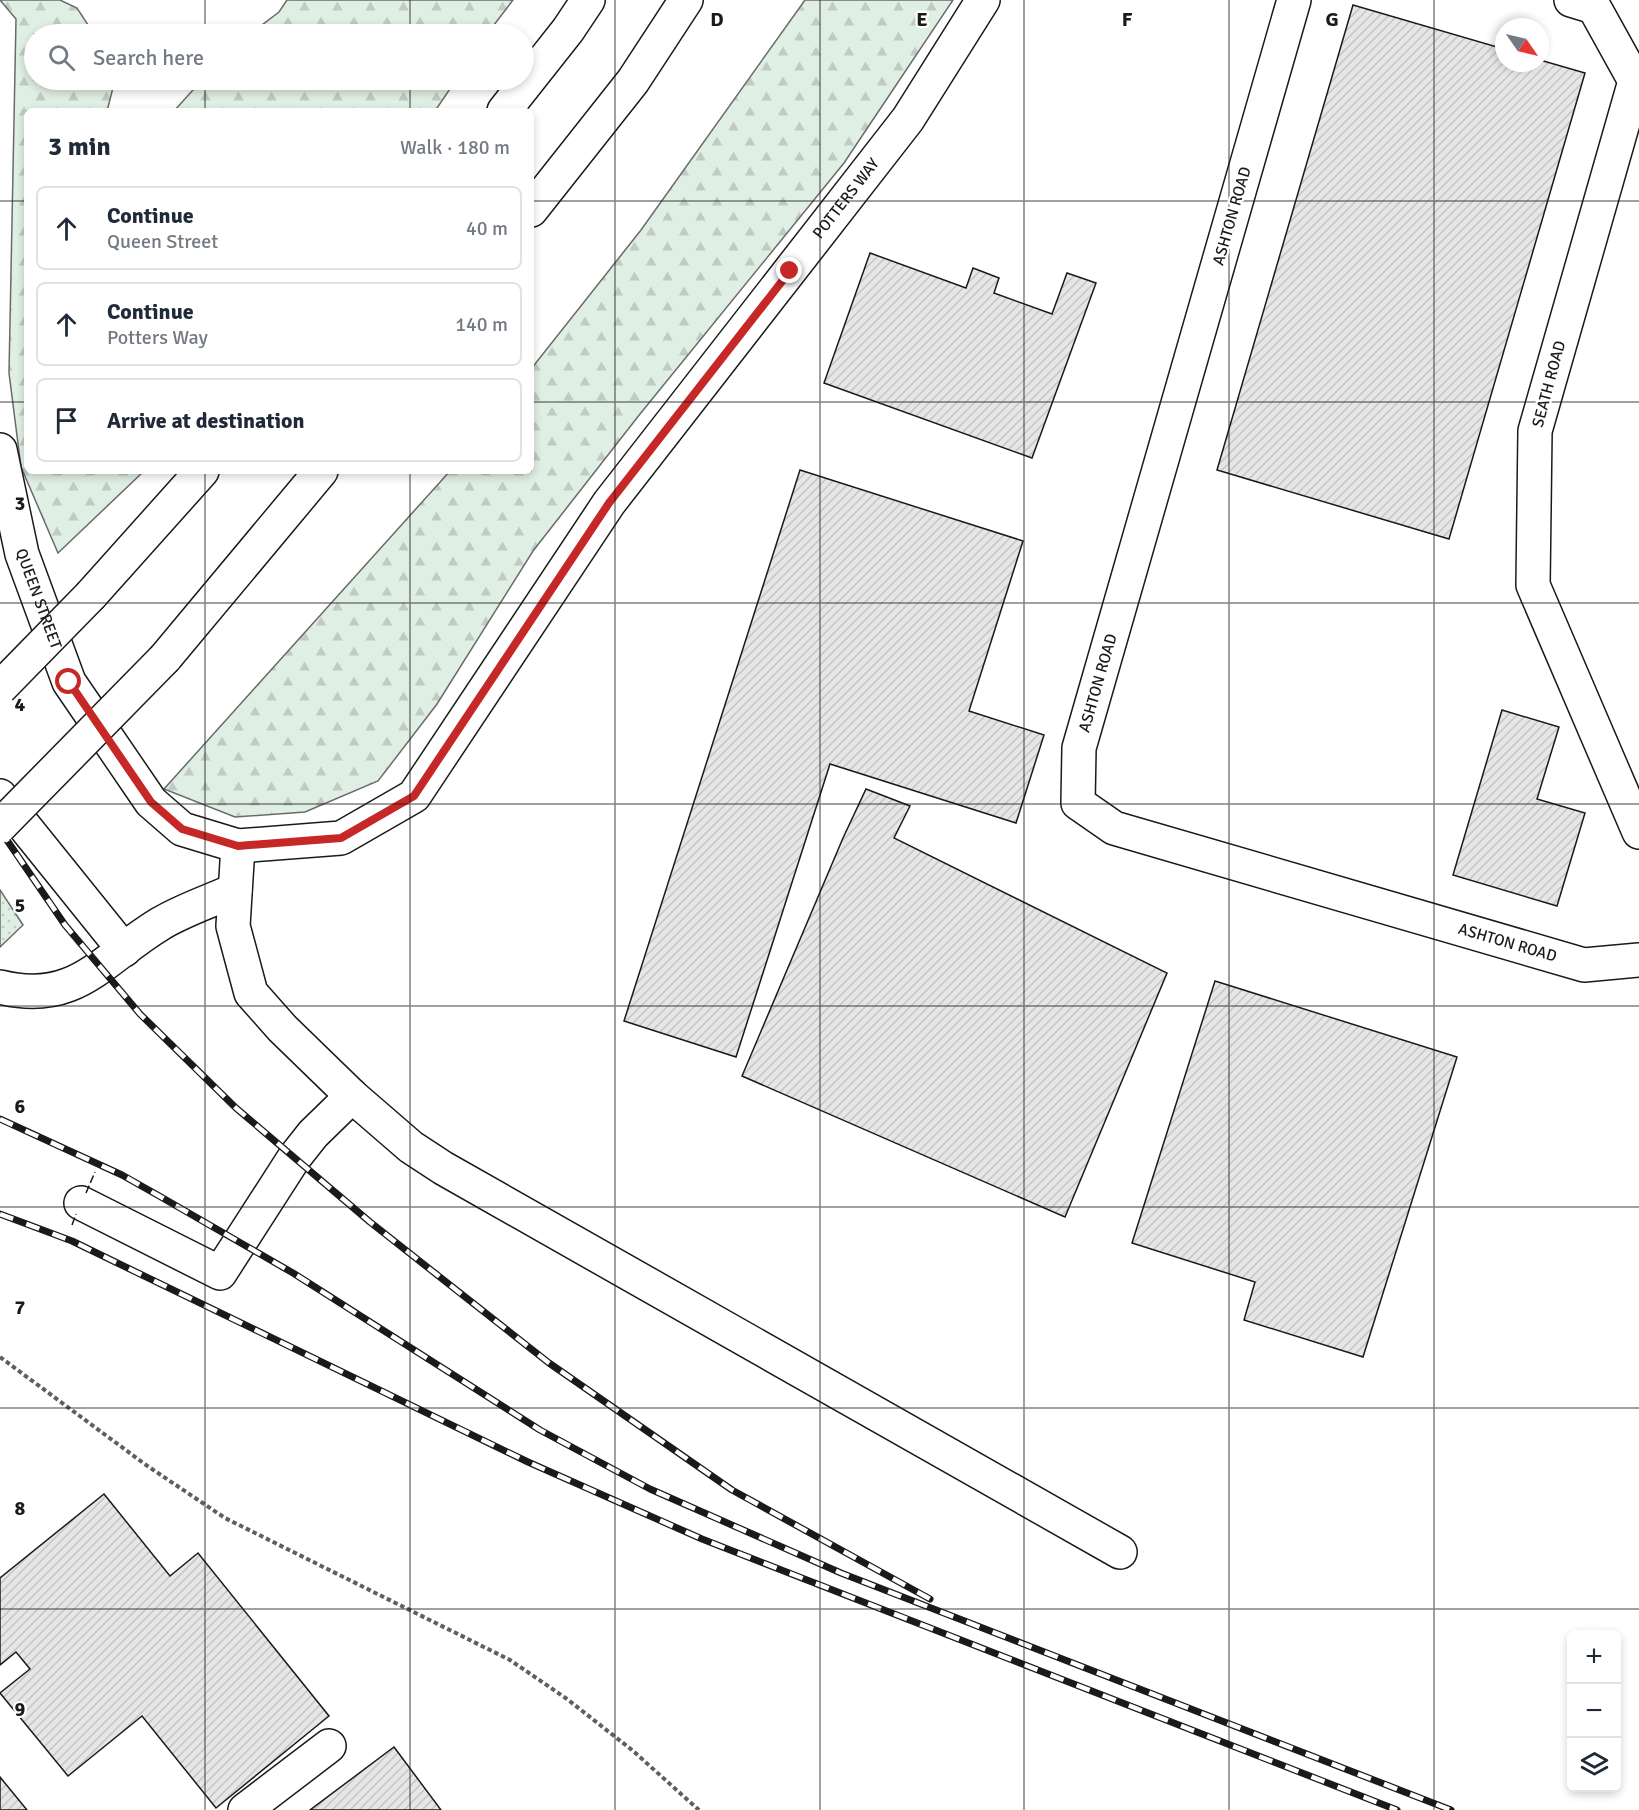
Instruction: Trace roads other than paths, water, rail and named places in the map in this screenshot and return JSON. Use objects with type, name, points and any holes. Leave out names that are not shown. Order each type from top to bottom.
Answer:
[{"type":"main road","points":[[534,73],[588,0]]},
{"type":"main road","points":[[534,206],[633,81],[686,0]]},
{"type":"main road","name":"POTTERS WAY","points":[[238,846],[341,838],[414,796],[609,503],[908,119],[983,0]]},
{"type":"main road","name":"ASHTON ROAD","points":[[1294,0],[1079,747],[1078,803],[1114,828],[1584,965],[1639,960]]},
{"type":"main road","name":"SEATH ROAD","points":[[1598,10],[1635,81],[1535,431],[1533,585],[1639,832]]},
{"type":"main road","points":[[506,108],[521,90]]},
{"type":"main road","name":"QUEEN STREET","points":[[0,450],[21,554],[69,682],[151,802],[182,829],[238,846]]},
{"type":"main road","points":[[0,688],[91,595],[199,474]]},
{"type":"main road","points":[[0,826],[165,658],[318,474]]},
{"type":"main road","points":[[0,796],[124,950]]},
{"type":"main road","points":[[238,846],[233,926],[251,993],[319,1066],[411,1147],[443,1168],[1120,1552]]},
{"type":"main road","points":[[0,987],[25,993],[72,985],[160,923],[236,890]]},
{"type":"main road","points":[[81,1203],[220,1273],[294,1158],[313,1134],[352,1096]]},
{"type":"main road","points":[[244,1810],[329,1746]]},
{"type":"railway","points":[[0,830],[65,925],[140,1014],[236,1108],[370,1222],[549,1363],[732,1490],[930,1599]]},
{"type":"railway","points":[[0,1119],[122,1175],[161,1197],[293,1273],[540,1430],[650,1489],[841,1573],[1451,1810]]},
{"type":"railway","points":[[0,1214],[72,1241],[528,1462],[702,1539],[1397,1810]]}]
